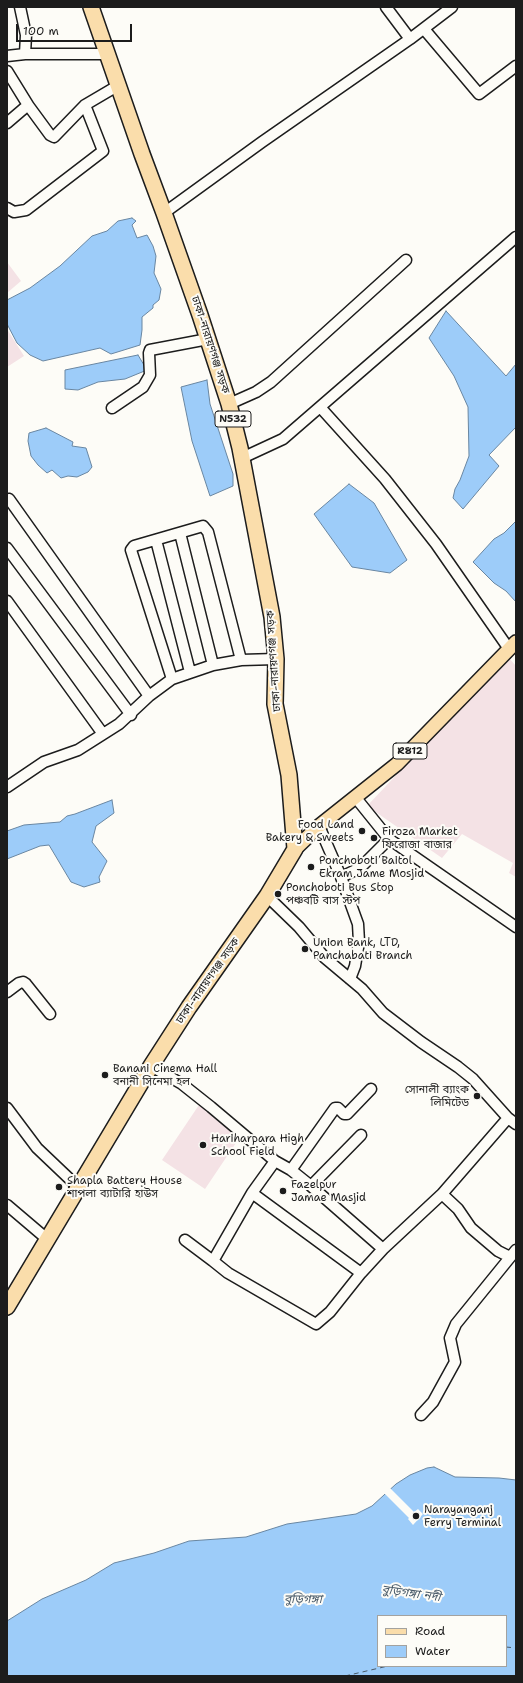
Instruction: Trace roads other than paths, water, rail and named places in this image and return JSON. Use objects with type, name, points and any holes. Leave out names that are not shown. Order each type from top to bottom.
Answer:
[{"type":"highway","name":"ঢাকা-নারায়ণগঞ্জ সড়ক","points":[[7,1307],[151,1066],[189,1008],[267,896],[295,850],[289,775],[276,704],[276,659],[272,617],[242,458],[229,404],[208,339],[91,7]]},
{"type":"main road","name":"R812","points":[[295,850],[319,826],[397,764],[513,646]]},
{"type":"street","points":[[20,7],[26,35],[25,54]]},
{"type":"street","points":[[386,7],[410,39]]},
{"type":"street","points":[[164,213],[262,142],[424,29],[452,7]]},
{"type":"street","points":[[424,29],[479,94],[516,66]]},
{"type":"street","points":[[7,56],[25,54],[108,54]]},
{"type":"street","points":[[7,71],[28,105],[52,137],[54,137],[85,105],[119,85]]},
{"type":"street","points":[[7,123],[28,105]]},
{"type":"street","points":[[7,208],[14,212],[26,210],[103,151],[85,105]]},
{"type":"street","points":[[242,458],[283,439],[516,237]]},
{"type":"street","points":[[229,404],[256,392],[271,382],[406,260]]},
{"type":"street","points":[[112,408],[144,387],[150,374],[150,350],[208,339]]},
{"type":"street","points":[[320,407],[385,479],[513,646]]},
{"type":"street","points":[[9,499],[149,696]]},
{"type":"street","points":[[172,679],[131,550],[134,546],[203,526],[207,528],[241,660]]},
{"type":"street","points":[[180,533],[213,665]]},
{"type":"street","points":[[156,540],[190,672]]},
{"type":"street","points":[[7,548],[130,715]]},
{"type":"street","points":[[7,601],[103,734]]},
{"type":"street","points":[[7,787],[44,762],[78,750],[103,734],[130,715],[149,696],[172,679],[213,665],[241,660],[276,659]]},
{"type":"street","points":[[356,798],[389,839],[516,927]]},
{"type":"street","points":[[319,826],[341,877],[358,924],[359,942],[355,966],[350,979]]},
{"type":"street","points":[[341,877],[360,868],[389,839]]},
{"type":"street","points":[[184,1240],[228,1273],[316,1324],[330,1312],[361,1273],[383,1249],[442,1194],[512,1121],[472,1079],[458,1067],[390,1019],[350,979],[325,958],[299,927],[267,896]]},
{"type":"street","points":[[7,992],[19,983],[23,982],[50,1014]]},
{"type":"street","points":[[151,1066],[187,1089],[275,1161],[291,1170],[383,1249]]},
{"type":"street","points":[[291,1170],[335,1108],[338,1108],[344,1114],[347,1114],[371,1089]]},
{"type":"street","points":[[7,1108],[37,1148],[78,1187]]},
{"type":"street","points":[[311,1186],[361,1135]]},
{"type":"street","points":[[213,1262],[252,1193],[275,1161]]},
{"type":"street","points":[[252,1193],[361,1273]]},
{"type":"street","points":[[421,1415],[433,1402],[455,1362],[450,1338],[456,1324],[513,1254],[498,1251],[471,1228],[458,1209],[442,1194]]},
{"type":"street","points":[[7,1205],[47,1239]]},
{"type":"water","points":[[132,218],[136,221],[132,225],[137,238],[147,235],[153,246],[156,256],[154,273],[161,289],[159,300],[153,305],[153,308],[142,317],[140,345],[111,354],[100,348],[43,361],[30,355],[17,343],[7,324],[7,300],[30,288],[60,266],[92,236],[107,231],[118,221]]},
{"type":"water","points":[[446,311],[506,376],[516,364],[516,427],[489,455],[499,466],[463,509],[453,498],[455,489],[469,456],[468,407],[454,376],[429,338]]},
{"type":"water","points":[[138,355],[147,370],[125,379],[98,382],[78,390],[65,389],[65,370]]},
{"type":"water","points":[[207,380],[210,404],[233,474],[233,486],[210,496],[192,441],[181,387]]},
{"type":"water","points":[[46,428],[73,442],[72,446],[86,448],[92,467],[88,472],[77,477],[68,476],[61,478],[52,470],[47,473],[38,465],[31,456],[28,441],[29,433]]},
{"type":"water","points":[[349,484],[374,503],[407,560],[390,573],[352,567],[314,514]]},
{"type":"water","points":[[516,521],[516,602],[506,591],[494,583],[473,562],[494,539],[504,533]]},
{"type":"water","points":[[112,800],[114,813],[96,826],[92,842],[107,861],[99,877],[100,882],[84,887],[71,882],[49,845],[40,846],[7,859],[7,831],[24,825],[60,822],[67,816]]},
{"type":"water","name":"বুড়িগঙ্গা","points":[[434,1467],[455,1477],[516,1480],[516,1676],[7,1676],[7,1621],[42,1599],[86,1580],[114,1563],[154,1553],[189,1541],[246,1537],[287,1524],[356,1514],[372,1506],[396,1484],[410,1475],[427,1468]]},
{"type":"place","name":"Food Land Bakery & Sweets","points":[[362,831]]},
{"type":"place","name":"Firoza Market ফিরোজা বাজার","points":[[374,838]]},
{"type":"place","name":"Ponchoboti Baitol Ekram Jame Mosjid","points":[[311,867]]},
{"type":"place","name":"Ponchoboti Bus Stop পঞ্চবটি বাস স্টপ","points":[[278,894]]},
{"type":"place","name":"Union Bank, LTD, Panchabati Branch","points":[[305,949]]},
{"type":"place","name":"Banani Cinema Hall বনানী সিনেমা হল","points":[[105,1075]]},
{"type":"place","name":"সোনালী ব্যাংক লিমিটেড","points":[[477,1096]]},
{"type":"place","name":"Hariharpara High School Field","points":[[203,1145]]},
{"type":"place","name":"Shapla Battery House শাপলা ব্যাটারি হাউস","points":[[59,1187]]},
{"type":"place","name":"Fazelpur Jamae Masjid","points":[[283,1191]]},
{"type":"place","name":"Narayanganj Ferry Terminal","points":[[416,1516]]},
{"type":"water label","name":"বুড়িগঙ্গা নদী","points":[[411,1594]]}]
